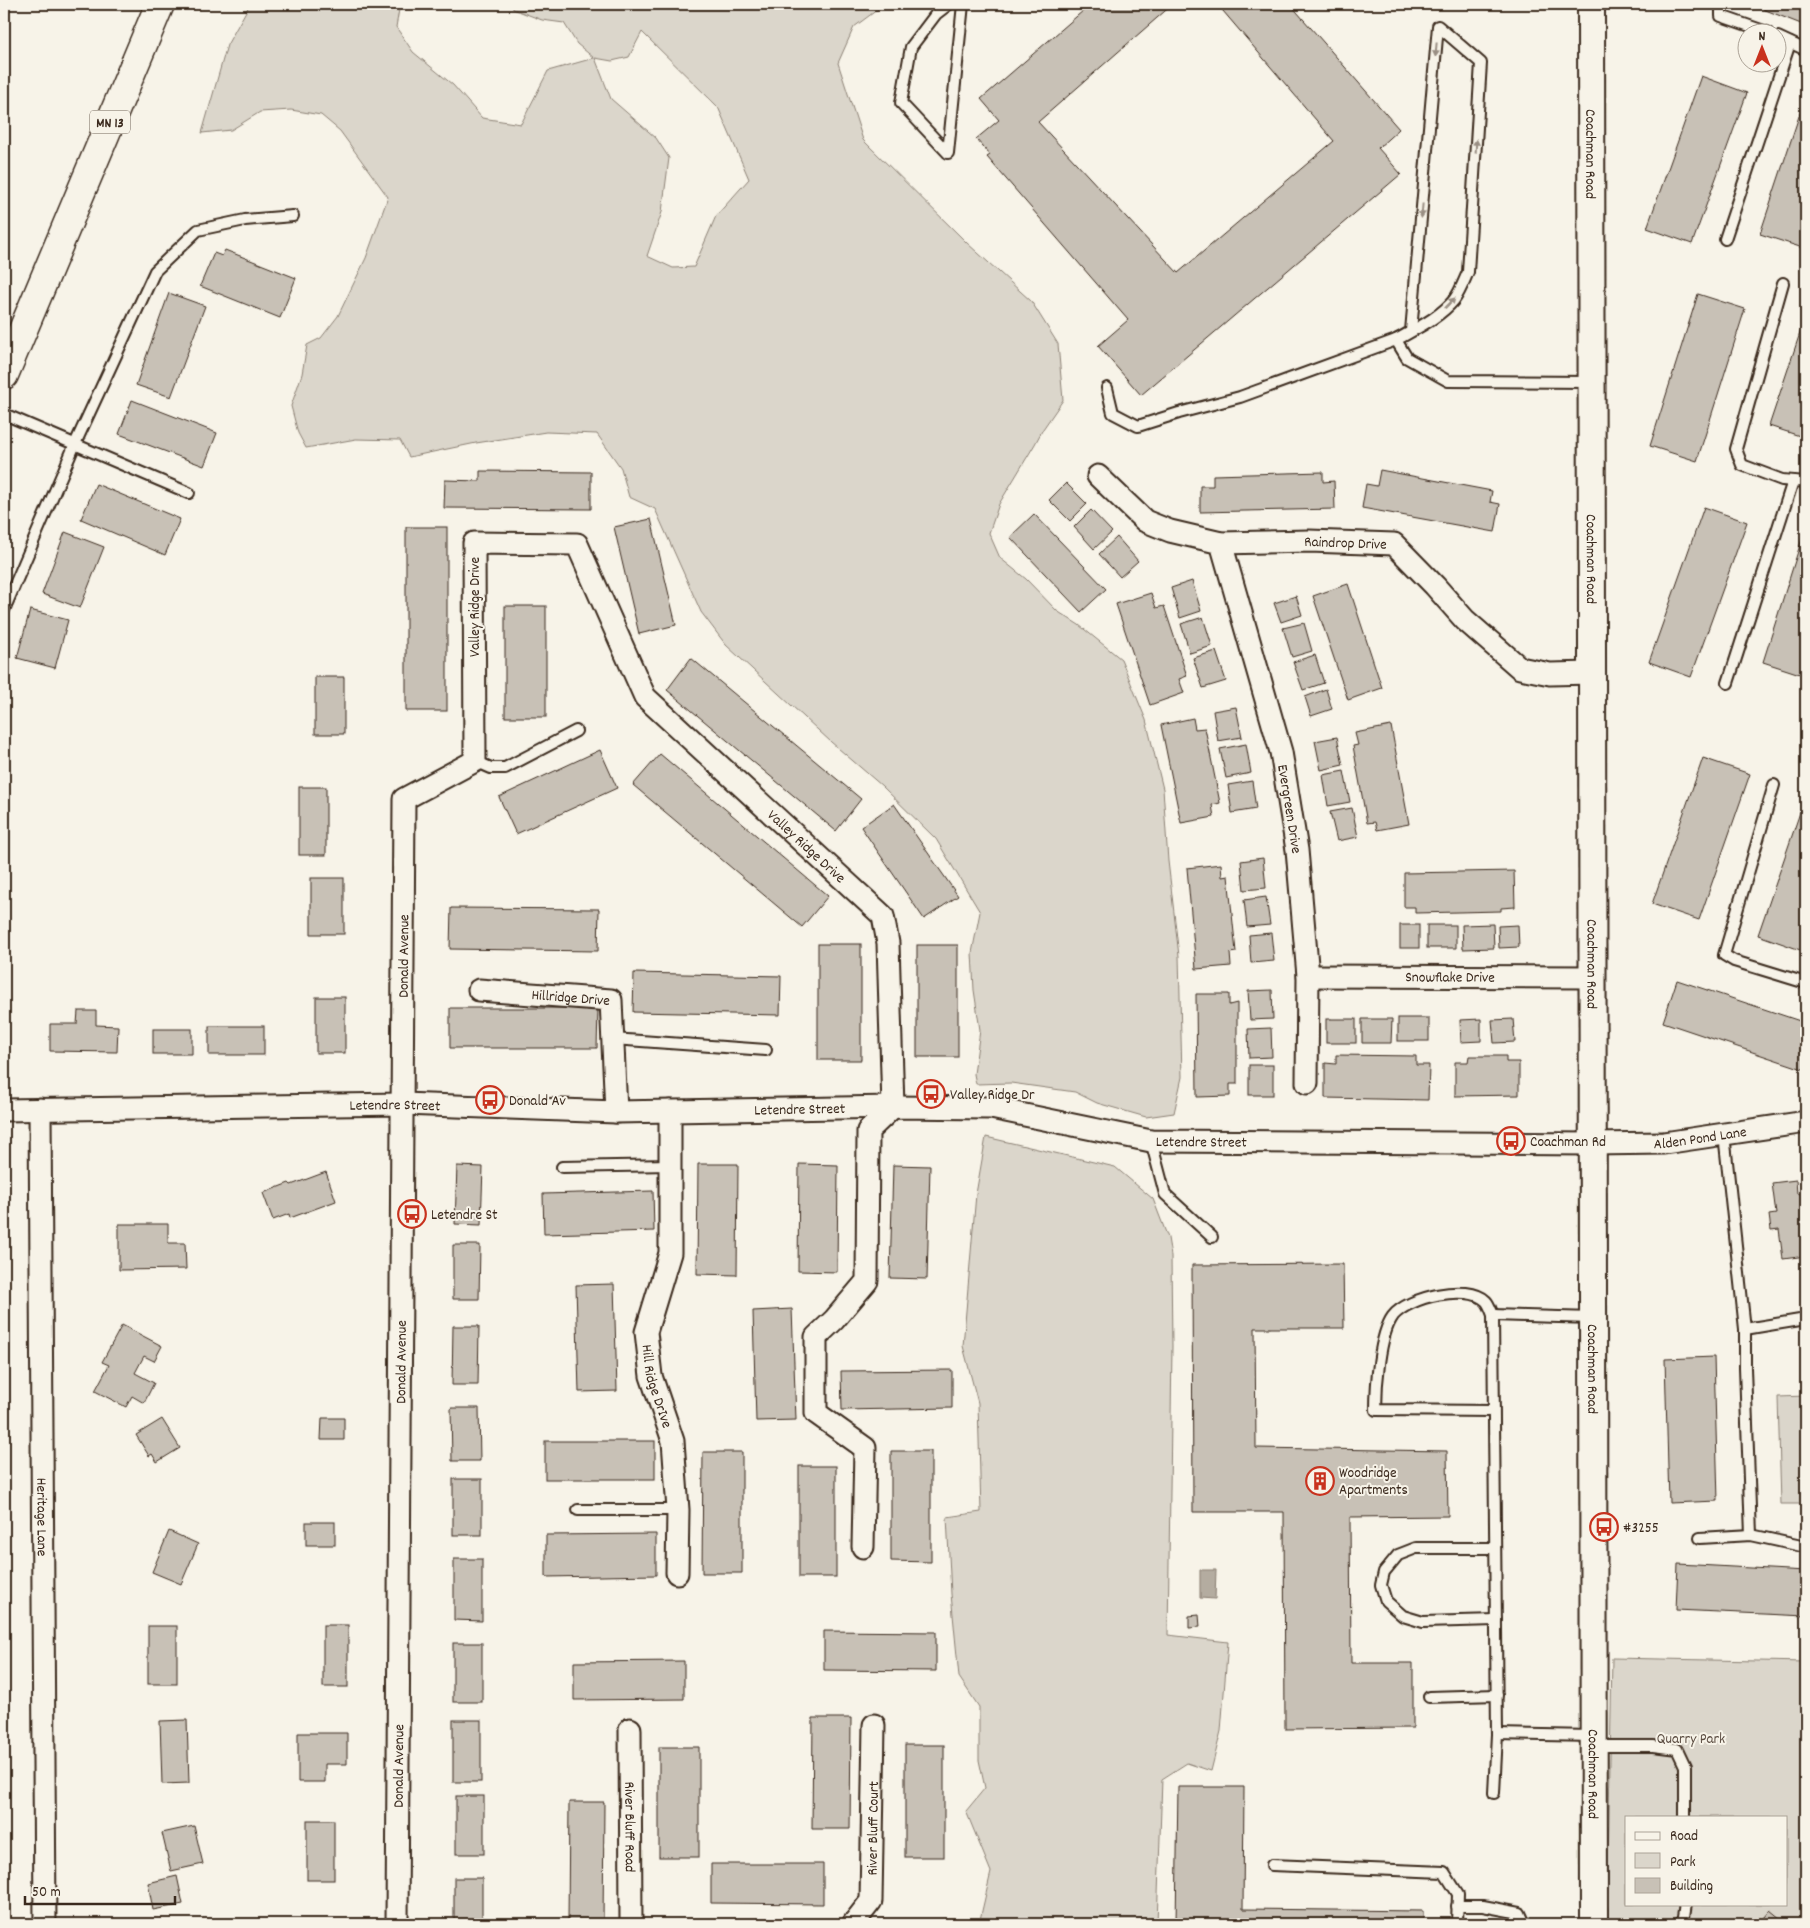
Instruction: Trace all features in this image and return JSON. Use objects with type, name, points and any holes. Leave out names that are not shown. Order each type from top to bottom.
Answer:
[{"type":"highway","name":"MN 13","points":[[4,375],[160,4]]},
{"type":"street","name":"Coachman Road","points":[[1591,4],[1594,1924]]},
{"type":"street","name":"Raindrop Drive","points":[[1098,476],[1145,521],[1170,531],[1221,543],[1309,541],[1394,544],[1465,620],[1520,668],[1550,674],[1592,673]]},
{"type":"street","name":"Valley Ridge Drive","points":[[475,761],[474,543],[577,544],[645,697],[883,916],[888,943],[893,1107]]},
{"type":"street","name":"Evergreen Drive","points":[[1221,543],[1281,752],[1297,850],[1308,976],[1307,1084]]},
{"type":"street","name":"Donald Avenue","points":[[397,1924],[404,799],[475,761]]},
{"type":"street","name":"Snowflake Drive","points":[[1308,976],[1593,977]]},
{"type":"street","name":"Hillridge Drive","points":[[479,990],[611,1000],[616,1112]]},
{"type":"street","name":"Letendre Street","points":[[4,1110],[403,1104],[616,1112],[893,1107],[991,1108],[1151,1141],[1593,1144]]},
{"type":"street","points":[[863,1547],[865,1448],[816,1412],[816,1337],[834,1320],[866,1281],[868,1131],[893,1107]]},
{"type":"street","name":"Heritage Lane","points":[[40,1109],[45,1924]]},
{"type":"street","name":"Hill Ridge DrIve","points":[[670,1111],[670,1253],[646,1332],[651,1376],[674,1442],[678,1510],[677,1573]]},
{"type":"street","name":"Alden Pond Lane","points":[[1593,1144],[1664,1143],[1806,1122]]},
{"type":"street","name":"River Bluff Court","points":[[853,1924],[872,1901],[874,1725]]},
{"type":"street","name":"River Bluff Road","points":[[630,1729],[631,1924]]},
{"type":"lane","points":[[949,4],[936,14],[911,47],[901,103],[948,153],[962,4]]},
{"type":"lane","points":[[1722,4],[1722,16],[1739,22]]},
{"type":"lane","points":[[1107,388],[1113,413],[1138,426],[1240,397],[1396,340],[1432,320],[1455,299],[1468,272],[1481,63],[1438,26],[1411,331]]},
{"type":"lane","points":[[1725,239],[1790,42],[1806,50]]},
{"type":"lane","points":[[4,610],[75,444],[155,271],[198,230],[245,220],[293,216]]},
{"type":"lane","points":[[1783,283],[1736,449],[1742,465],[1782,480],[1806,482]]},
{"type":"lane","points":[[1396,340],[1407,358],[1448,381],[1592,382]]},
{"type":"lane","points":[[4,414],[189,493]]},
{"type":"lane","points":[[1728,683],[1793,481]]},
{"type":"lane","points":[[475,761],[491,768],[505,768],[576,730]]},
{"type":"lane","points":[[1774,785],[1724,955],[1734,961],[1806,983]]},
{"type":"lane","points":[[613,1039],[766,1050]]},
{"type":"lane","points":[[1724,1134],[1745,1328],[1751,1535]]},
{"type":"lane","points":[[1151,1141],[1165,1194],[1212,1237]]},
{"type":"lane","points":[[562,1167],[670,1164]]},
{"type":"lane","points":[[1494,1411],[1376,1410],[1377,1382],[1383,1344],[1394,1316],[1412,1303],[1441,1293],[1475,1294],[1487,1301],[1493,1315],[1497,1695],[1494,1793]]},
{"type":"lane","points":[[1493,1315],[1593,1318]]},
{"type":"lane","points":[[1745,1328],[1806,1319]]},
{"type":"lane","points":[[578,1510],[678,1510]]},
{"type":"lane","points":[[1700,1538],[1751,1535],[1806,1547]]},
{"type":"lane","points":[[1495,1548],[1416,1548],[1398,1555],[1384,1572],[1381,1585],[1386,1601],[1403,1616],[1423,1622],[1496,1620]]},
{"type":"lane","points":[[1430,1697],[1497,1695]]},
{"type":"lane","points":[[1497,1734],[1677,1749],[1685,1766],[1685,1816]]},
{"type":"lane","points":[[1272,1866],[1444,1872],[1458,1894],[1457,1924]]},
{"type":"lane","points":[[1457,1906],[1483,1906],[1520,1913],[1525,1924]]},
{"type":"lane","points":[[1682,1924],[1685,1906]]},
{"type":"green space","points":[[250,4],[400,4],[396,27],[413,52],[453,85],[482,118],[521,124],[548,71],[594,58],[577,44],[564,23],[542,20],[513,9],[513,4],[885,4],[854,27],[838,63],[863,140],[967,243],[1031,301],[1058,344],[1063,400],[1043,429],[999,504],[989,533],[1000,558],[1026,579],[1057,611],[1079,625],[1121,659],[1146,720],[1163,789],[1168,861],[1179,956],[1182,1077],[1174,1113],[1146,1117],[1097,1103],[1075,1092],[1011,1083],[976,1084],[974,1074],[980,1030],[974,990],[972,953],[980,912],[936,839],[882,786],[831,742],[726,645],[701,612],[655,509],[629,497],[621,468],[597,434],[546,432],[476,443],[409,457],[400,440],[356,439],[306,448],[298,433],[291,406],[302,374],[307,345],[321,338],[338,316],[366,258],[388,197],[340,131],[321,115],[291,110],[260,112],[231,130],[202,133],[227,45]],"holes":[[[642,32],[718,107],[749,179],[716,216],[694,267],[673,268],[647,256],[662,212],[669,158],[656,138],[611,99],[595,58],[612,61],[629,57]]]},
{"type":"green space","points":[[986,1137],[1115,1167],[1153,1199],[1168,1238],[1171,1256],[1172,1346],[1168,1635],[1228,1642],[1221,1731],[1211,1771],[1187,1763],[1162,1779],[1157,1924],[979,1924],[991,1872],[966,1811],[985,1788],[979,1760],[979,1707],[959,1677],[951,1594],[947,1517],[981,1512],[978,1403],[963,1346],[976,1194]]},
{"type":"green space","points":[[1806,1396],[1806,1504],[1781,1504],[1778,1397]]},
{"type":"green space","name":"Quarry Park","points":[[1612,1658],[1806,1662],[1806,1924],[1607,1924]]},
{"type":"shaded area","points":[[1200,1570],[1216,1570],[1215,1599],[1200,1598]]},
{"type":"building","points":[[1091,4],[1173,4],[1038,122],[1178,273],[1334,141],[1217,4],[1290,4],[1399,129],[1378,148],[1401,174],[1141,395],[1098,346],[1128,320],[987,157],[990,155],[976,139],[999,120],[981,99]]},
{"type":"building","points":[[1765,4],[1806,4],[1806,12],[1801,24],[1763,9]]},
{"type":"building","points":[[1701,76],[1747,93],[1692,244],[1647,228]]},
{"type":"building","points":[[1806,95],[1806,249],[1760,234]]},
{"type":"building","points":[[225,250],[296,278],[280,318],[200,286],[214,253],[222,256]]},
{"type":"building","points":[[169,293],[205,306],[171,397],[136,385]]},
{"type":"building","points":[[1698,294],[1745,309],[1697,461],[1650,446]]},
{"type":"building","points":[[1806,315],[1806,438],[1769,426]]},
{"type":"building","points":[[132,400],[217,433],[204,466],[119,434]]},
{"type":"building","points":[[1380,470],[1492,491],[1490,502],[1500,504],[1495,532],[1362,508],[1366,484],[1377,486]]},
{"type":"building","points":[[480,471],[591,472],[591,509],[444,508],[445,480],[480,481]]},
{"type":"building","points":[[1323,472],[1323,482],[1334,481],[1335,509],[1200,512],[1200,486],[1213,486],[1213,475]]},
{"type":"building","points":[[1066,483],[1087,504],[1070,521],[1049,500]]},
{"type":"building","points":[[96,484],[180,519],[165,555],[81,519]]},
{"type":"building","points":[[1704,507],[1747,522],[1691,677],[1649,662]]},
{"type":"building","points":[[1091,510],[1112,532],[1094,549],[1074,527]]},
{"type":"building","points":[[1034,514],[1106,589],[1081,612],[1010,537]]},
{"type":"building","points":[[651,519],[676,625],[639,634],[614,527]]},
{"type":"building","points":[[1806,526],[1806,676],[1763,662]]},
{"type":"building","points":[[406,527],[447,527],[447,711],[406,711]]},
{"type":"building","points":[[65,532],[104,547],[80,608],[42,594]]},
{"type":"building","points":[[1117,537],[1138,561],[1120,577],[1099,554]]},
{"type":"building","points":[[1192,581],[1201,611],[1180,618],[1171,588]]},
{"type":"building","points":[[1348,584],[1382,688],[1348,700],[1313,596]]},
{"type":"building","points":[[1151,593],[1156,608],[1164,606],[1187,676],[1179,679],[1184,693],[1150,705],[1116,604]]},
{"type":"building","points":[[1296,596],[1302,615],[1281,622],[1274,603]]},
{"type":"building","points":[[505,606],[546,606],[546,717],[505,717]]},
{"type":"building","points":[[30,610],[68,620],[55,668],[17,658]]},
{"type":"building","points":[[1203,617],[1212,646],[1190,653],[1181,624]]},
{"type":"building","points":[[1304,623],[1312,651],[1292,657],[1283,628]]},
{"type":"building","points":[[1216,651],[1226,681],[1203,688],[1193,658]]},
{"type":"building","points":[[1315,655],[1324,683],[1303,690],[1293,662]]},
{"type":"building","points":[[691,658],[861,799],[836,831],[667,690]]},
{"type":"building","points":[[315,677],[344,677],[344,734],[315,734]]},
{"type":"building","points":[[1326,689],[1332,709],[1311,716],[1305,697]]},
{"type":"building","points":[[1236,707],[1242,737],[1218,741],[1213,711]]},
{"type":"building","points":[[1193,718],[1195,729],[1205,728],[1220,803],[1212,805],[1214,817],[1181,823],[1161,725]]},
{"type":"building","points":[[1391,726],[1409,824],[1377,830],[1375,822],[1367,823],[1353,746],[1358,745],[1355,733]]},
{"type":"building","points":[[1337,737],[1343,765],[1321,770],[1315,741]]},
{"type":"building","points":[[1246,744],[1251,773],[1226,778],[1220,749]]},
{"type":"building","points":[[600,750],[617,788],[516,834],[499,797]]},
{"type":"building","points":[[660,754],[828,896],[802,927],[633,785]]},
{"type":"building","points":[[1703,758],[1750,774],[1699,920],[1652,904]]},
{"type":"building","points":[[1344,771],[1350,802],[1328,806],[1323,775]]},
{"type":"building","points":[[1252,781],[1256,809],[1232,813],[1228,785]]},
{"type":"building","points":[[299,787],[326,787],[326,855],[299,855]]},
{"type":"building","points":[[1806,795],[1806,952],[1758,935]]},
{"type":"building","points":[[894,804],[958,896],[924,919],[861,827]]},
{"type":"building","points":[[1352,808],[1358,837],[1337,841],[1330,812]]},
{"type":"building","points":[[1263,858],[1266,888],[1244,890],[1241,861]]},
{"type":"building","points":[[1221,864],[1222,877],[1228,876],[1236,952],[1230,953],[1231,966],[1196,969],[1187,868]]},
{"type":"building","points":[[1514,871],[1515,907],[1501,908],[1501,911],[1415,913],[1415,907],[1404,907],[1404,873]]},
{"type":"building","points":[[311,878],[344,878],[344,934],[311,934]]},
{"type":"building","points":[[1266,897],[1270,925],[1247,927],[1244,900]]},
{"type":"building","points":[[451,908],[599,909],[598,951],[450,949]]},
{"type":"building","points":[[1493,924],[1494,948],[1463,949],[1462,925]]},
{"type":"building","points":[[1400,925],[1419,925],[1419,948],[1400,948]]},
{"type":"building","points":[[1427,925],[1456,925],[1456,948],[1427,948]]},
{"type":"building","points":[[1518,925],[1519,947],[1499,948],[1498,926]]},
{"type":"building","points":[[1271,933],[1274,961],[1251,963],[1249,935]]},
{"type":"building","points":[[818,944],[861,944],[861,1060],[818,1060]]},
{"type":"building","points":[[917,945],[958,945],[958,1057],[917,1057]]},
{"type":"building","points":[[634,973],[781,976],[780,1015],[633,1012]]},
{"type":"building","points":[[1677,980],[1806,1023],[1806,1070],[1663,1022]]},
{"type":"building","points":[[1272,990],[1273,1019],[1250,1020],[1248,991]]},
{"type":"building","points":[[1196,994],[1229,994],[1229,1005],[1237,1003],[1237,1084],[1230,1084],[1230,1096],[1197,1097]]},
{"type":"building","points":[[316,997],[345,997],[345,1053],[316,1053]]},
{"type":"building","points":[[450,1008],[598,1008],[597,1048],[450,1048]]},
{"type":"building","points":[[78,1011],[96,1011],[96,1025],[118,1026],[117,1052],[50,1051],[50,1024],[77,1024]]},
{"type":"building","points":[[1398,1018],[1429,1018],[1429,1041],[1398,1041]]},
{"type":"building","points":[[1326,1019],[1356,1019],[1356,1043],[1326,1043]]},
{"type":"building","points":[[1362,1019],[1392,1019],[1391,1043],[1362,1043]]},
{"type":"building","points":[[1481,1019],[1481,1041],[1461,1042],[1460,1020]]},
{"type":"building","points":[[1513,1019],[1515,1042],[1494,1043],[1492,1020]]},
{"type":"building","points":[[209,1026],[264,1026],[264,1055],[209,1055]]},
{"type":"building","points":[[1271,1028],[1272,1057],[1249,1058],[1248,1029]]},
{"type":"building","points":[[153,1029],[192,1029],[192,1054],[153,1054]]},
{"type":"building","points":[[1336,1055],[1416,1056],[1416,1065],[1429,1065],[1428,1100],[1325,1098],[1325,1063],[1336,1064]]},
{"type":"building","points":[[1469,1056],[1506,1056],[1506,1062],[1519,1062],[1519,1095],[1455,1096],[1455,1062],[1468,1062]]},
{"type":"building","points":[[1249,1065],[1273,1065],[1273,1095],[1249,1095]]},
{"type":"building","points":[[698,1164],[738,1164],[737,1275],[697,1274]]},
{"type":"building","points":[[799,1164],[838,1165],[837,1272],[798,1271]]},
{"type":"building","points":[[893,1165],[930,1166],[927,1279],[890,1278]]},
{"type":"building","points":[[457,1166],[483,1167],[481,1225],[455,1224]]},
{"type":"building","points":[[326,1172],[336,1201],[290,1218],[289,1214],[273,1220],[263,1193]]},
{"type":"building","points":[[1796,1180],[1797,1194],[1806,1193],[1806,1256],[1783,1259],[1779,1229],[1771,1230],[1769,1215],[1776,1214],[1772,1183]]},
{"type":"building","points":[[653,1191],[654,1231],[544,1234],[543,1194]]},
{"type":"building","points":[[119,1224],[168,1224],[168,1243],[185,1243],[186,1269],[119,1270]]},
{"type":"building","points":[[453,1245],[480,1245],[479,1299],[453,1299]]},
{"type":"building","name":"Woodridge Apartments","points":[[1343,1264],[1344,1328],[1255,1328],[1256,1448],[1447,1451],[1448,1516],[1350,1517],[1351,1663],[1413,1663],[1413,1728],[1285,1729],[1284,1512],[1193,1512],[1192,1265]]},
{"type":"building","points":[[614,1284],[617,1391],[579,1392],[576,1285]]},
{"type":"building","points":[[792,1309],[796,1420],[756,1421],[753,1311]]},
{"type":"building","points":[[122,1325],[162,1346],[154,1361],[144,1356],[135,1373],[154,1383],[144,1403],[132,1396],[126,1407],[95,1391],[109,1365],[102,1362]]},
{"type":"building","points":[[453,1326],[479,1326],[478,1385],[452,1385]]},
{"type":"building","points":[[1714,1357],[1718,1501],[1669,1503],[1665,1359]]},
{"type":"building","points":[[952,1370],[952,1408],[842,1410],[841,1371]]},
{"type":"building","points":[[451,1408],[479,1408],[480,1461],[452,1461]]},
{"type":"building","points":[[322,1418],[344,1418],[344,1440],[321,1440]]},
{"type":"building","points":[[162,1419],[180,1448],[157,1462],[152,1454],[149,1456],[136,1435]]},
{"type":"building","points":[[545,1441],[655,1441],[655,1479],[545,1479]]},
{"type":"building","points":[[891,1451],[931,1451],[931,1562],[891,1561]]},
{"type":"building","points":[[703,1452],[742,1452],[742,1573],[702,1573]]},
{"type":"building","points":[[799,1466],[836,1466],[836,1577],[799,1577]]},
{"type":"building","points":[[453,1479],[482,1479],[482,1535],[453,1535]]},
{"type":"building","points":[[306,1522],[335,1522],[335,1545],[306,1545]]},
{"type":"building","points":[[169,1531],[198,1544],[181,1584],[152,1572]]},
{"type":"building","points":[[656,1534],[656,1575],[546,1577],[546,1535]]},
{"type":"building","points":[[454,1559],[482,1559],[482,1621],[454,1620]]},
{"type":"building","points":[[1678,1564],[1806,1571],[1806,1616],[1676,1610]]},
{"type":"building","points":[[1199,1615],[1200,1627],[1189,1628],[1189,1616]]},
{"type":"building","points":[[323,1625],[348,1625],[348,1687],[323,1687]]},
{"type":"building","points":[[148,1626],[177,1626],[177,1684],[148,1684]]},
{"type":"building","points":[[824,1631],[936,1632],[936,1671],[824,1670]]},
{"type":"building","points":[[453,1643],[482,1643],[482,1702],[453,1702]]},
{"type":"building","points":[[684,1661],[684,1699],[574,1700],[574,1662]]},
{"type":"building","points":[[813,1718],[851,1718],[850,1829],[812,1829]]},
{"type":"building","points":[[187,1720],[189,1783],[162,1784],[160,1721]]},
{"type":"building","points":[[453,1720],[481,1720],[481,1782],[453,1782]]},
{"type":"building","points":[[298,1733],[347,1733],[347,1764],[325,1764],[325,1782],[298,1782]]},
{"type":"building","points":[[905,1745],[944,1745],[944,1857],[905,1857]]},
{"type":"building","points":[[659,1747],[699,1747],[699,1857],[659,1857]]},
{"type":"building","points":[[1178,1787],[1244,1787],[1243,1909],[1423,1911],[1423,1924],[1176,1924]]},
{"type":"building","points":[[456,1796],[484,1796],[484,1854],[456,1854]]},
{"type":"building","points":[[569,1802],[604,1802],[603,1924],[568,1924]]},
{"type":"building","points":[[307,1820],[334,1820],[334,1880],[307,1880]]},
{"type":"building","points":[[194,1826],[203,1864],[171,1871],[162,1833]]},
{"type":"building","points":[[711,1864],[823,1864],[823,1904],[711,1903]]},
{"type":"building","points":[[177,1876],[183,1904],[153,1910],[148,1883]]},
{"type":"building","points":[[454,1878],[482,1878],[482,1924],[454,1924]]},
{"type":"building","points":[[1770,1911],[1786,1924],[1759,1924]]},
{"type":"place","name":"Valley Ridge Dr","points":[[931,1094]]},
{"type":"place","name":"Donald Av","points":[[490,1100]]},
{"type":"place","name":"Coachman Rd","points":[[1511,1141]]},
{"type":"place","name":"Letendre St","points":[[412,1214]]},
{"type":"place","name":"Woodridge Apartments","points":[[1320,1481]]},
{"type":"place","name":"#3255","points":[[1604,1527]]}]
